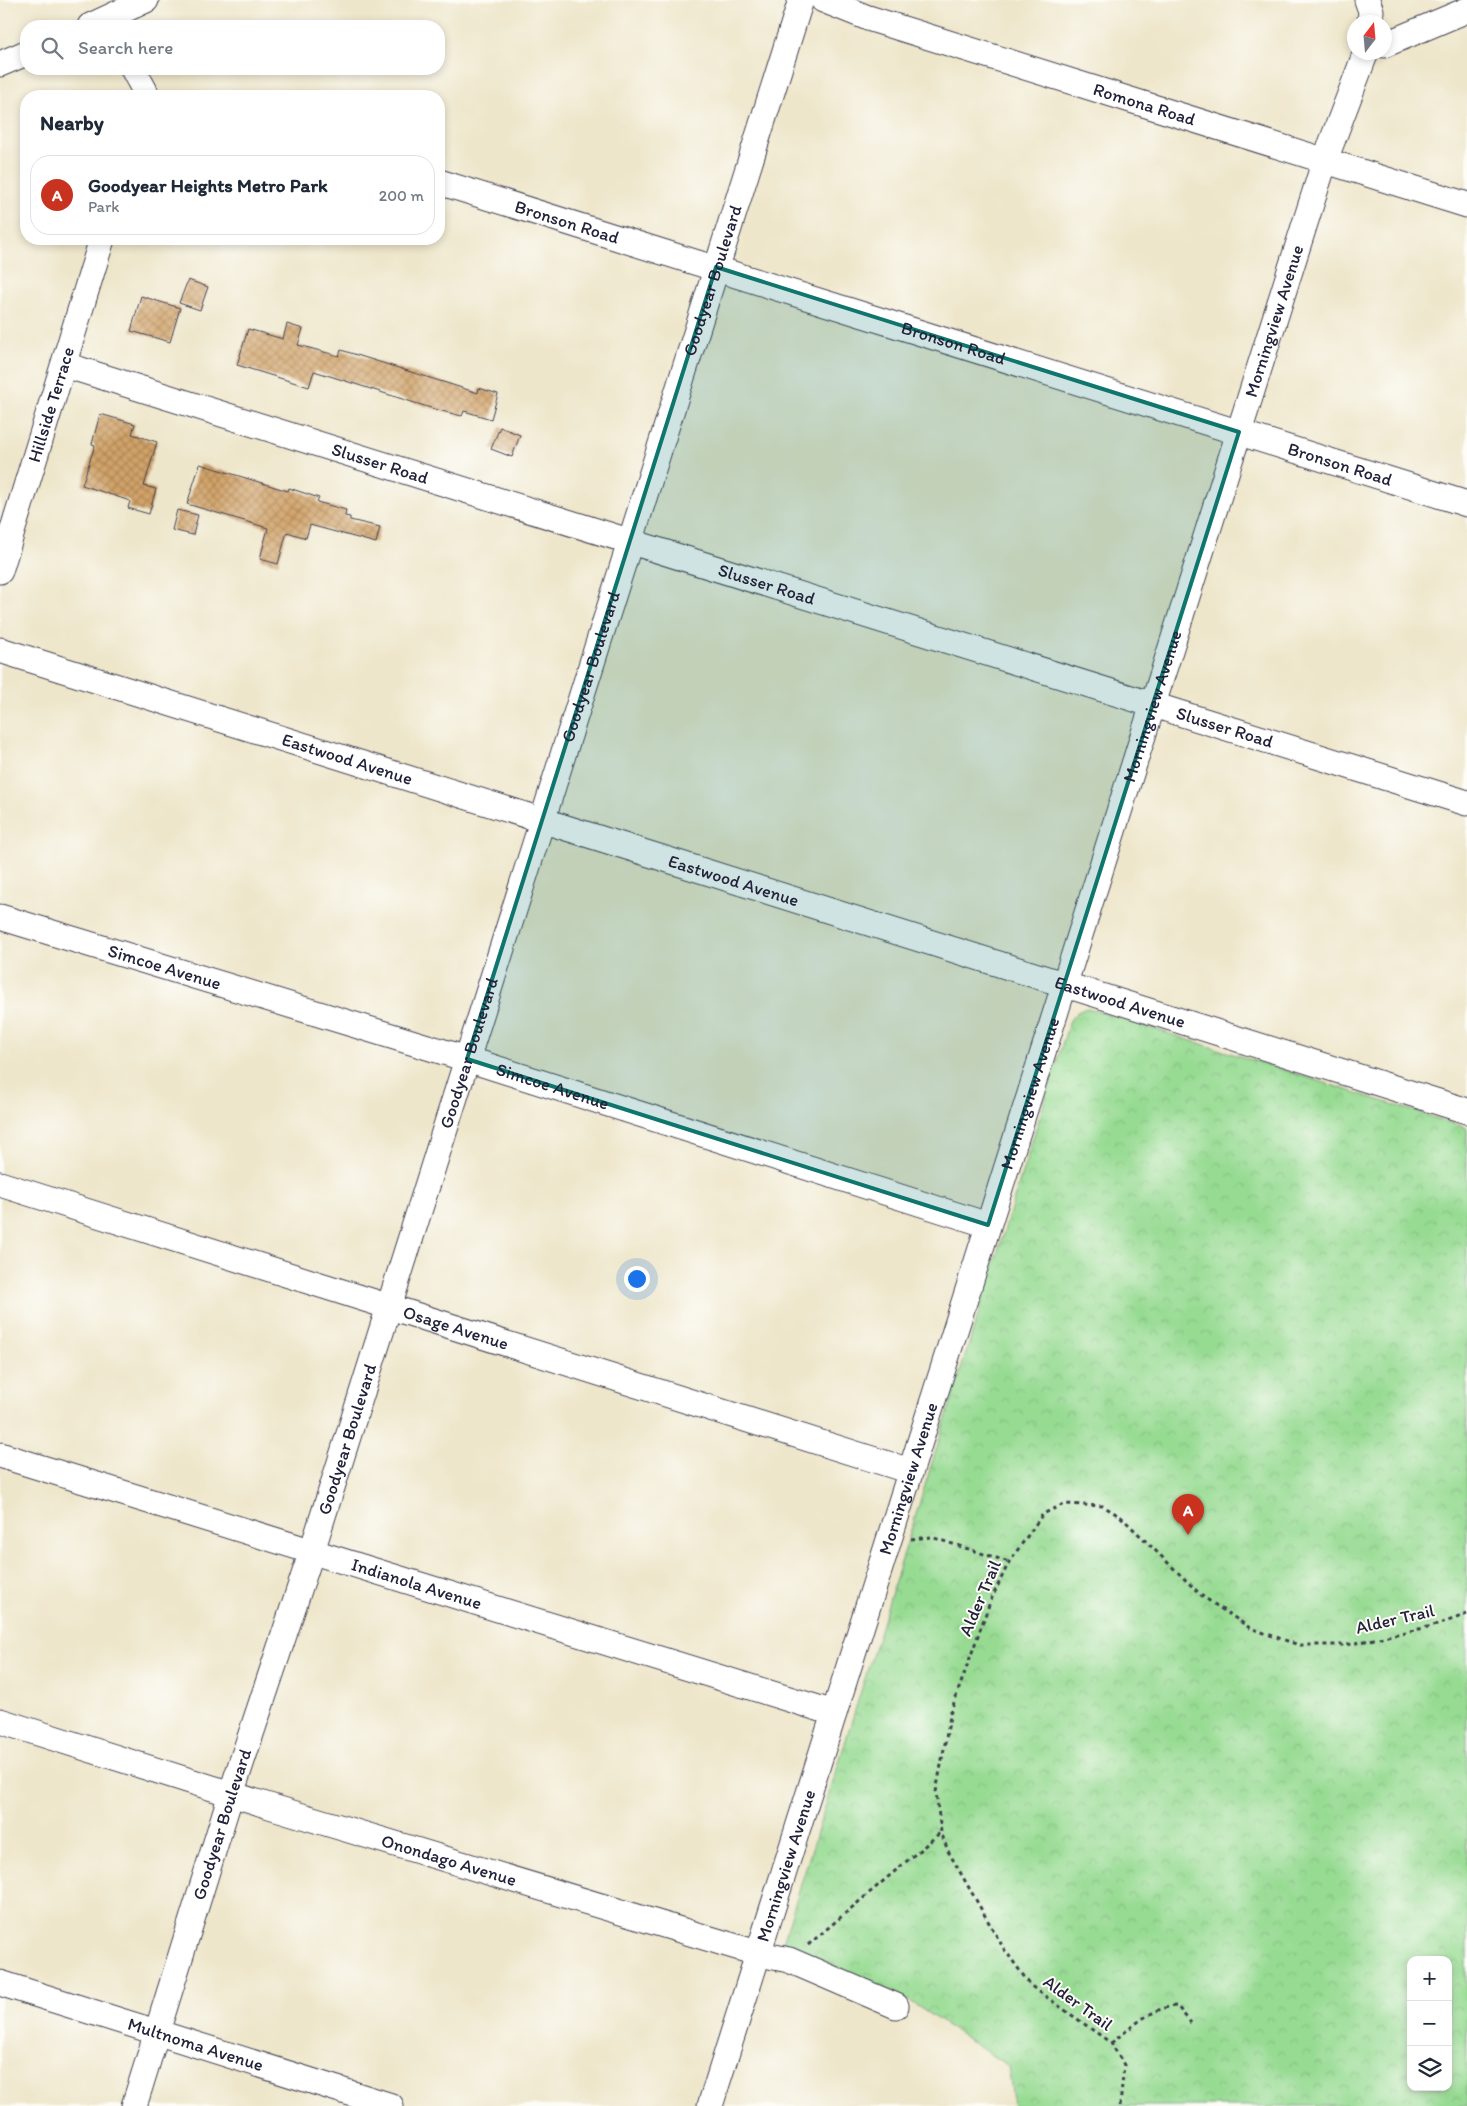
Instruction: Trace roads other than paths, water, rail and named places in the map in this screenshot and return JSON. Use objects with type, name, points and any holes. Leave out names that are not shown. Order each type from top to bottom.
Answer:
[{"type":"street","points":[[108,20],[146,0]]},
{"type":"street","name":"Goodyear Boulevard","points":[[134,2106],[231,1794],[312,1551],[390,1306],[801,0]]},
{"type":"street","name":"Romona Road","points":[[823,0],[868,18],[1467,205]]},
{"type":"street","points":[[1367,0],[1371,15]]},
{"type":"street","points":[[1392,42],[1467,10]]},
{"type":"street","points":[[0,64],[20,55]]},
{"type":"street","name":"Morningview Avenue","points":[[710,2106],[760,1954],[887,1543],[1325,160],[1363,60]]},
{"type":"street","points":[[137,75],[147,90]]},
{"type":"street","name":"Bronson Road","points":[[445,184],[716,267],[1467,504]]},
{"type":"street","name":"Hillside Terrace","points":[[0,571],[65,365],[100,245]]},
{"type":"street","name":"Slusser Road","points":[[65,365],[1467,803]]},
{"type":"street","name":"Eastwood Avenue","points":[[0,650],[541,822],[1467,1111]]},
{"type":"street","name":"Simcoe Avenue","points":[[0,917],[467,1059],[988,1225]]},
{"type":"street","name":"Osage Avenue","points":[[0,1184],[910,1470]]},
{"type":"street","name":"Indianola Avenue","points":[[0,1455],[834,1713]]},
{"type":"street","name":"Onondago Avenue","points":[[0,1721],[231,1794],[760,1954],[789,1960],[896,2006]]},
{"type":"street","name":"Multnoma Avenue","points":[[0,1984],[392,2106]]},
{"type":"place","name":"Goodyear Heights Metro Park","points":[[1188,1535]]}]
